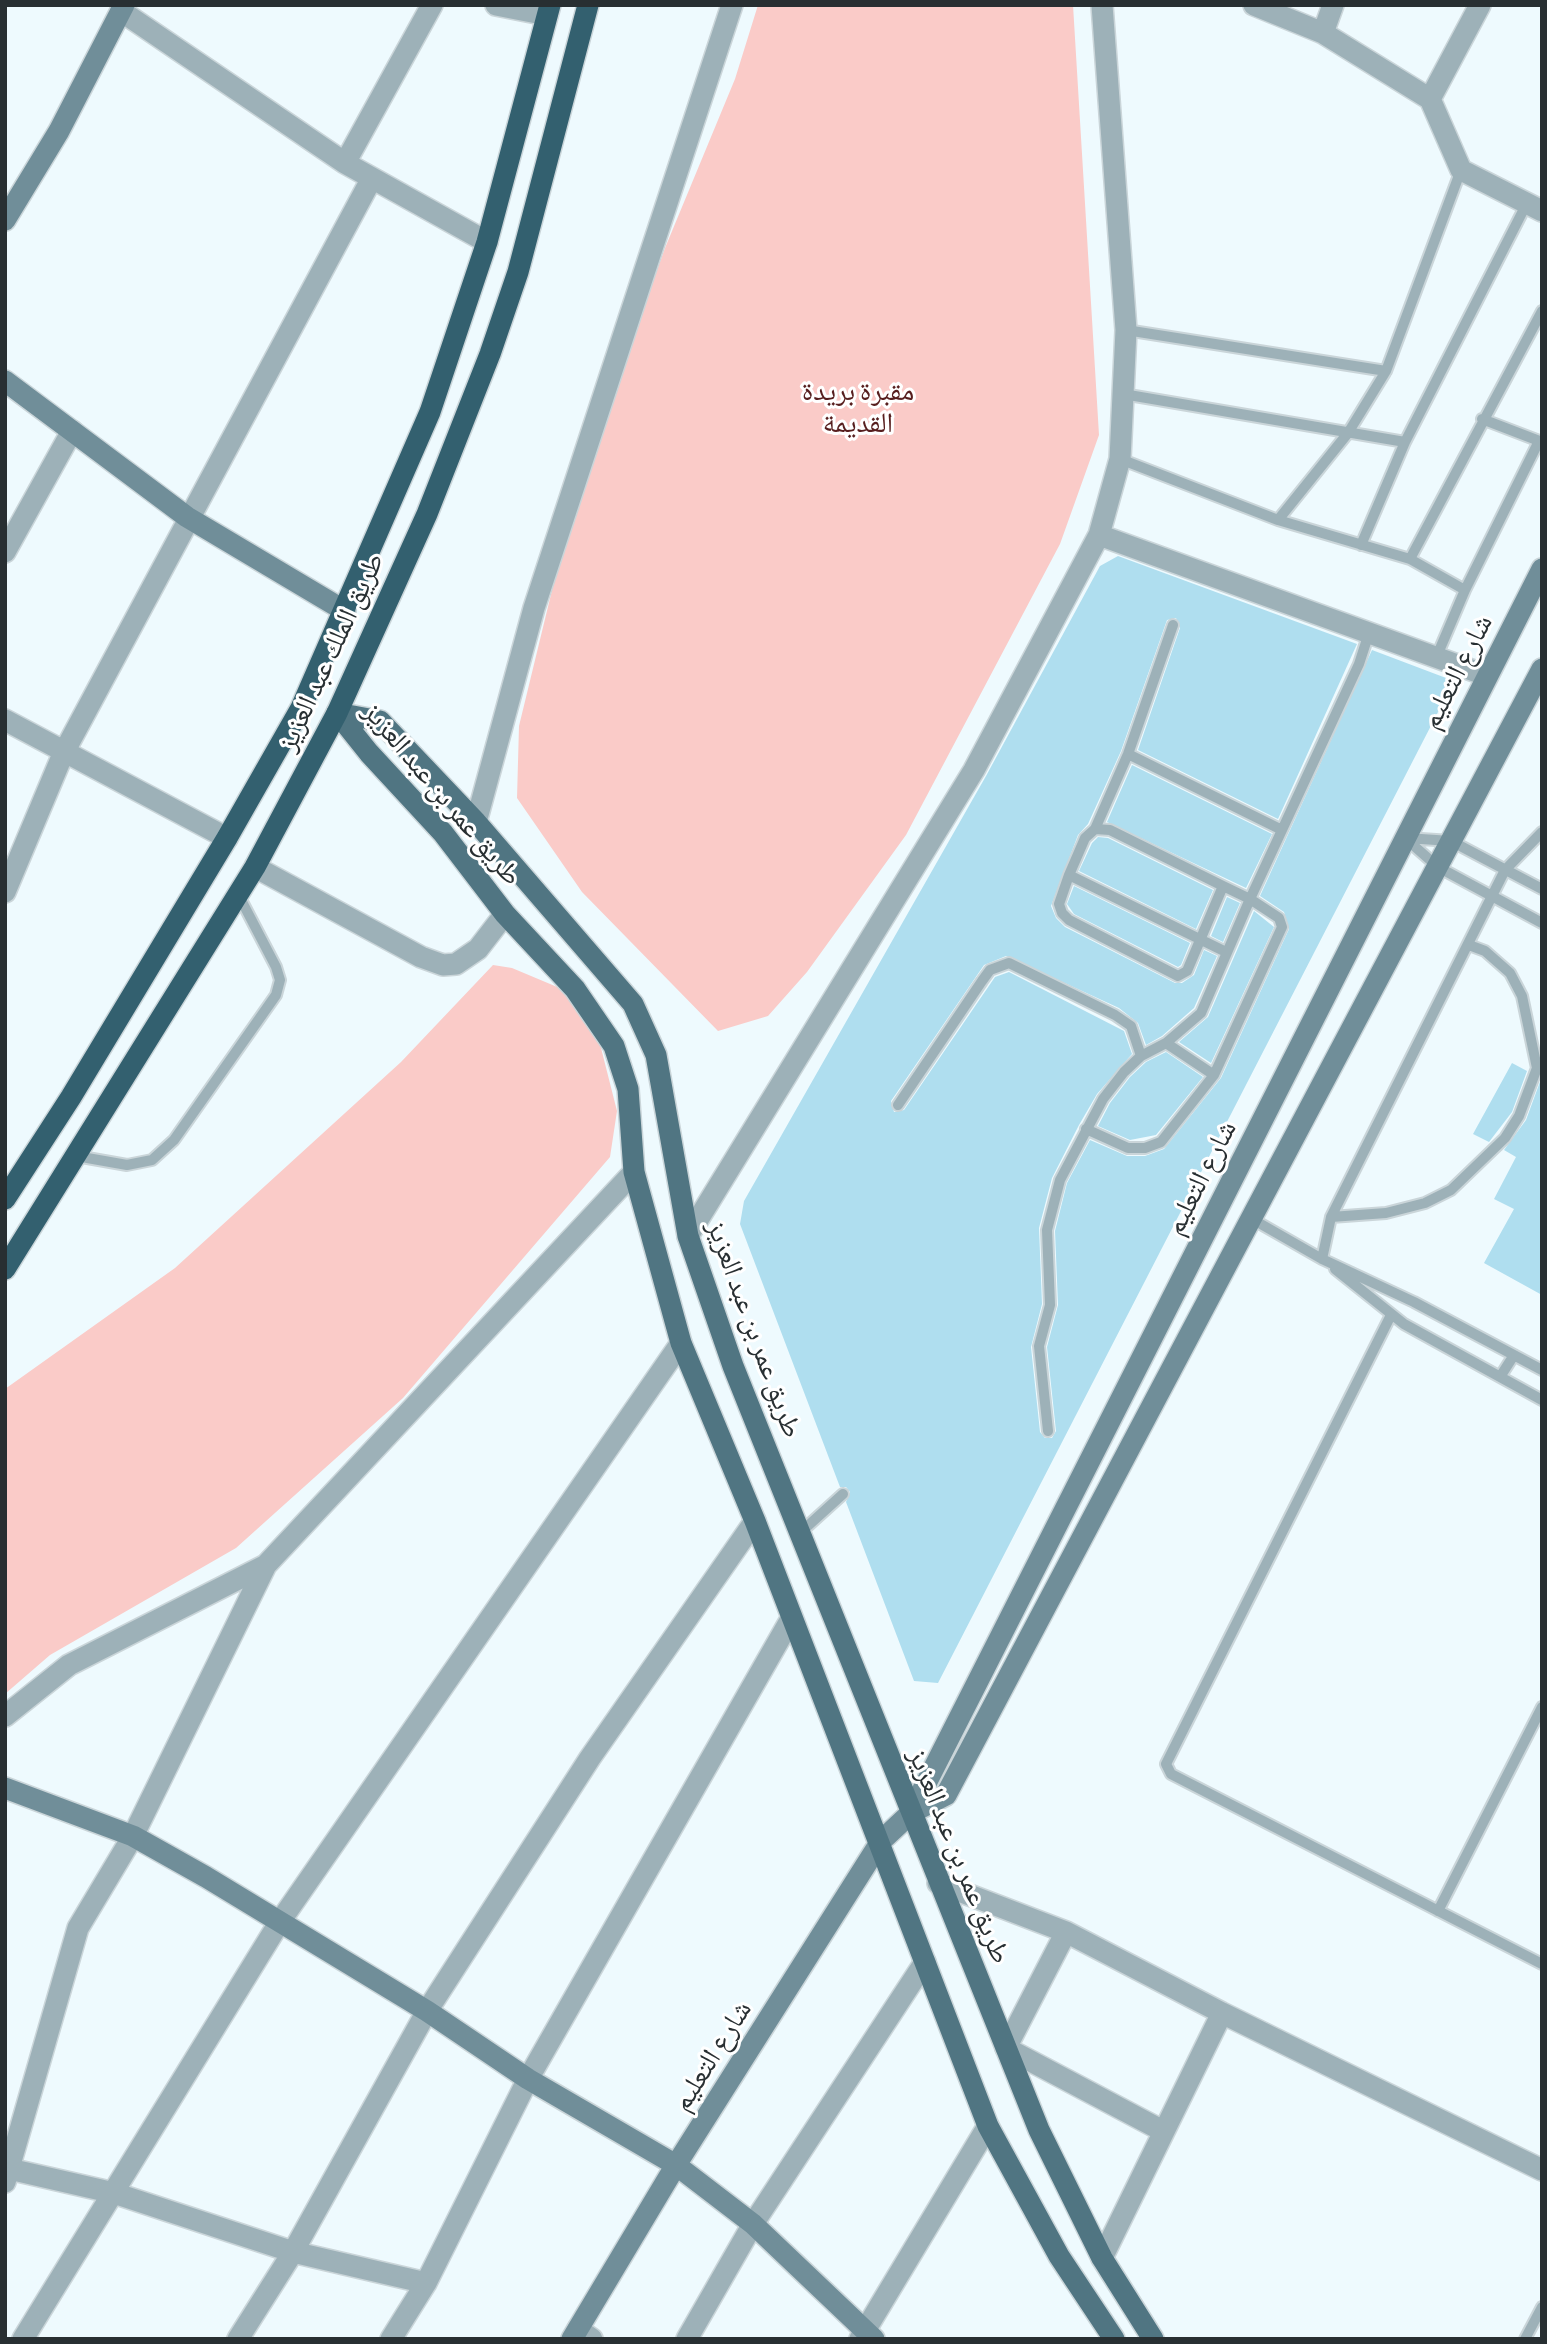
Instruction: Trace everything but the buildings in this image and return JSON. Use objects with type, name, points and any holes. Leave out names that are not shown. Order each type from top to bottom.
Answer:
[{"type":"highway","name":"طريق الملك عبد العزيز","points":[[5,1269],[255,867],[337,713],[427,514],[490,354],[517,272],[588,5]]},
{"type":"highway","name":"طريق الملك عبد العزيز","points":[[5,1199],[71,1097],[227,838],[301,708],[430,412],[486,242],[548,10]]},
{"type":"main road","name":"طريق عمر بن عبد العزيز","points":[[337,713],[380,721],[477,822],[633,1004],[656,1055],[688,1236],[733,1366],[1038,2130],[1102,2258],[1153,2339]]},
{"type":"main road","name":"طريق عمر بن عبد العزيز","points":[[337,713],[443,833],[505,914],[575,989],[614,1046],[628,1088],[634,1172],[681,1343],[755,1521],[881,1841],[988,2126],[1059,2256],[1114,2339]]},
{"type":"main road","points":[[1059,2256],[1099,2339]]},
{"type":"street","points":[[345,163],[432,5]]},
{"type":"street","points":[[496,5],[548,10]]},
{"type":"street","points":[[477,822],[534,608],[732,5]]},
{"type":"street","points":[[688,1236],[974,770],[1099,535],[1120,458],[1126,330],[1102,5]]},
{"type":"street","points":[[1254,5],[1323,33],[1430,99],[1461,170],[1534,207]]},
{"type":"street","points":[[1323,33],[1333,5]]},
{"type":"street","points":[[1430,99],[1480,5]]},
{"type":"street","points":[[5,220],[59,131],[122,8],[345,163],[486,242]]},
{"type":"street","points":[[5,892],[63,754],[187,517],[372,177]]},
{"type":"street","points":[[5,382],[187,517],[345,611]]},
{"type":"street","points":[[5,552],[72,431]]},
{"type":"street","points":[[1099,535],[1485,675]]},
{"type":"street","name":"شارع التعليم","points":[[911,1813],[1485,675],[1542,569]]},
{"type":"street","name":"شارع التعليم","points":[[581,2336],[676,2165],[881,1841],[911,1813],[946,1795],[1542,668]]},
{"type":"street","points":[[5,720],[63,754],[227,838]]},
{"type":"street","points":[[255,867],[421,957],[443,965],[456,964],[478,949],[505,914]]},
{"type":"street","points":[[426,2283],[293,2252],[114,2193],[7,2173],[78,1928],[133,1836],[266,1565],[634,1172]]},
{"type":"street","points":[[23,2339],[279,1923],[681,1343]]},
{"type":"street","points":[[238,2339],[293,2252],[427,2011],[590,1758],[755,1521]]},
{"type":"street","points":[[5,1716],[69,1665],[266,1565]]},
{"type":"street","points":[[391,2339],[426,2283],[528,2079],[792,1619]]},
{"type":"street","points":[[5,1788],[133,1836],[427,2011],[528,2079],[676,2165],[754,2224],[866,2336],[988,2126]]},
{"type":"street","points":[[938,1883],[1066,1932],[1222,2013],[1542,2170]]},
{"type":"street","points":[[1066,1932],[1006,2048],[1163,2131]]},
{"type":"street","points":[[687,2339],[754,2224],[925,1962]]},
{"type":"street","points":[[1102,2258],[1222,2013]]},
{"type":"lane","points":[[1278,520],[1348,433],[1386,371],[1461,170]]},
{"type":"lane","points":[[1362,545],[1405,442],[1534,207]]},
{"type":"lane","points":[[1410,559],[1542,310]]},
{"type":"lane","points":[[1126,330],[1386,371]]},
{"type":"lane","points":[[1123,394],[1405,442]]},
{"type":"lane","points":[[1436,658],[1465,590],[1540,442],[1482,419]]},
{"type":"lane","points":[[1120,458],[1278,520],[1410,559],[1465,590]]},
{"type":"lane","points":[[1173,625],[1128,754],[1095,829],[1085,838],[1059,904],[1062,914],[1178,976],[1187,971],[1223,886]]},
{"type":"lane","points":[[1048,1431],[1039,1346],[1051,1305],[1047,1230],[1060,1180],[1103,1099],[1142,1056],[1166,1043],[1201,1013],[1226,952],[1359,664],[1369,633]]},
{"type":"lane","points":[[1128,754],[1282,830]]},
{"type":"lane","points":[[1086,1129],[1128,1148],[1145,1148],[1161,1142],[1214,1075],[1282,927],[1279,918],[1250,899],[1110,830],[1095,829]]},
{"type":"lane","points":[[1322,1259],[1331,1217],[1505,870],[1541,835]]},
{"type":"lane","points":[[1405,838],[1451,841],[1542,889]]},
{"type":"lane","points":[[1405,838],[1438,867],[1542,923]]},
{"type":"lane","points":[[1069,875],[1226,952]]},
{"type":"lane","points":[[76,1156],[127,1165],[152,1160],[174,1140],[276,995],[280,980],[276,967],[238,893]]},
{"type":"lane","points":[[1331,1217],[1386,1213],[1426,1203],[1451,1190],[1505,1138],[1519,1116],[1537,1068],[1526,1009],[1510,973],[1485,951],[1469,945]]},
{"type":"lane","points":[[898,1105],[990,970],[1009,963],[1115,1015],[1131,1026],[1142,1056]]},
{"type":"lane","points":[[1166,1043],[1214,1075]]},
{"type":"lane","points":[[1252,1219],[1322,1259],[1414,1302],[1542,1370]]},
{"type":"lane","points":[[1322,1259],[1404,1324],[1542,1400]]},
{"type":"lane","points":[[1404,1324],[1414,1302]]},
{"type":"lane","points":[[1391,1315],[1166,1764],[1171,1774],[1542,1964]]},
{"type":"lane","points":[[1500,1377],[1514,1355]]},
{"type":"lane","points":[[800,1532],[843,1494]]},
{"type":"lane","points":[[1438,1911],[1542,1707]]},
{"type":"lane","points":[[1525,2339],[1542,2307]]},
{"type":"green space","name":"مقبرة بريدة القديمة","points":[[758,5],[1073,5],[1099,435],[1060,544],[906,835],[807,972],[768,1016],[718,1031],[582,892],[517,798],[519,726],[572,508],[665,248],[735,79]]},
{"type":"green space","points":[[493,965],[512,968],[562,989],[589,1023],[600,1044],[617,1111],[610,1157],[403,1398],[236,1548],[50,1655],[5,1694],[5,1389],[175,1268],[401,1062]]}]
